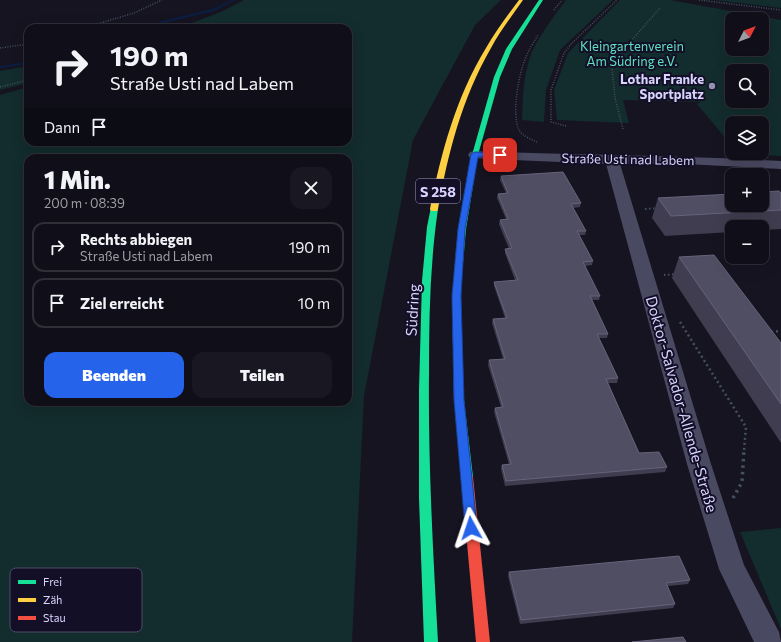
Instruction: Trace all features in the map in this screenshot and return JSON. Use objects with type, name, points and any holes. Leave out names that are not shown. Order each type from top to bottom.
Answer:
[{"type":"main road","name":"Südring","points":[[431,642],[422,401],[425,300],[431,227],[445,156],[457,114],[474,73],[488,46],[520,0]]},
{"type":"main road","name":"S 258","points":[[483,642],[459,400],[456,296],[462,229],[475,154],[495,83],[506,56],[522,26],[541,0]]},
{"type":"street","name":"Straße Usti nad Labem","points":[[475,154],[612,160],[685,160],[781,165]]},
{"type":"street","name":"Doktor-Salvador-Allende-Straße","points":[[612,160],[699,464],[732,569],[769,642]]},
{"type":"path","points":[[97,24],[134,13],[162,0]]},
{"type":"path","points":[[550,15],[562,0]]},
{"type":"path","points":[[566,126],[551,122],[551,90],[564,53],[572,42],[617,0]]},
{"type":"path","points":[[699,0],[781,10]]},
{"type":"path","points":[[623,129],[615,98],[612,68],[624,49],[660,8]]},
{"type":"path","points":[[542,30],[525,59],[520,83],[516,120],[524,135],[542,144]]},
{"type":"path","points":[[0,48],[24,45]]},
{"type":"path","points":[[0,87],[24,81]]},
{"type":"path","points":[[627,210],[663,208]]},
{"type":"path","points":[[645,276],[682,274]]},
{"type":"path","points":[[679,320],[746,427],[742,482],[718,524]]},
{"type":"path","points":[[769,332],[781,331]]},
{"type":"green space","points":[[244,0],[501,0],[475,25],[413,140],[364,396],[352,642],[0,642],[0,95],[24,88],[24,146],[352,146],[352,24],[189,24],[221,12]]},
{"type":"green space","points":[[566,0],[613,0],[560,50],[546,90],[544,122],[522,120],[524,86],[529,60],[539,38]]},
{"type":"green space","name":"Kleingartenverein Am Südring e.V.","points":[[620,0],[670,0],[737,12],[725,12],[725,56],[769,56],[769,18],[781,20],[781,156],[769,155],[769,116],[725,116],[725,138],[697,104],[701,102],[623,100],[629,123],[557,120],[554,90],[568,53]]},
{"type":"green space","points":[[713,0],[781,0],[781,8]]},
{"type":"green space","points":[[24,67],[24,84],[0,90],[0,71]]},
{"type":"green space","points":[[781,528],[781,629],[740,532]]},
{"type":"building","points":[[563,172],[581,203],[571,204],[586,231],[577,231],[593,261],[583,262],[600,296],[590,296],[608,334],[597,334],[618,378],[606,379],[639,453],[659,452],[667,467],[506,481],[502,465],[511,464],[495,408],[503,407],[489,360],[505,359],[493,319],[507,318],[494,282],[518,280],[505,249],[512,248],[500,220],[508,219],[498,194],[508,193],[501,176]]},
{"type":"building","points":[[779,191],[781,193],[781,210],[769,211],[769,192]]},
{"type":"building","points":[[725,194],[725,212],[744,212],[671,216],[658,198]]},
{"type":"building","points":[[714,255],[781,343],[781,404],[679,257]]},
{"type":"building","points":[[679,556],[690,580],[666,583],[675,604],[521,620],[509,572]]},
{"type":"building","points":[[683,637],[686,642],[632,642]]},
{"type":"waterway","points":[[161,24],[163,22],[213,10],[234,0]]},
{"type":"waterway","points":[[0,67],[24,64]]},
{"type":"traffic: fast","points":[[467,477],[459,400],[456,297],[462,229],[475,155],[497,77],[509,49],[541,0]]},
{"type":"traffic: fast","points":[[431,642],[425,498],[424,390],[426,281],[434,209]]},
{"type":"traffic: slow","points":[[434,209],[446,151],[464,98],[488,48],[503,24],[521,0]]},
{"type":"traffic: jam","points":[[467,477],[483,642]]},
{"type":"place","name":"Lothar Franke Sportplatz","points":[[712,86]]},
{"type":"route","points":[[471,528],[459,400],[456,296],[458,270],[462,229],[475,154],[500,155]]}]
